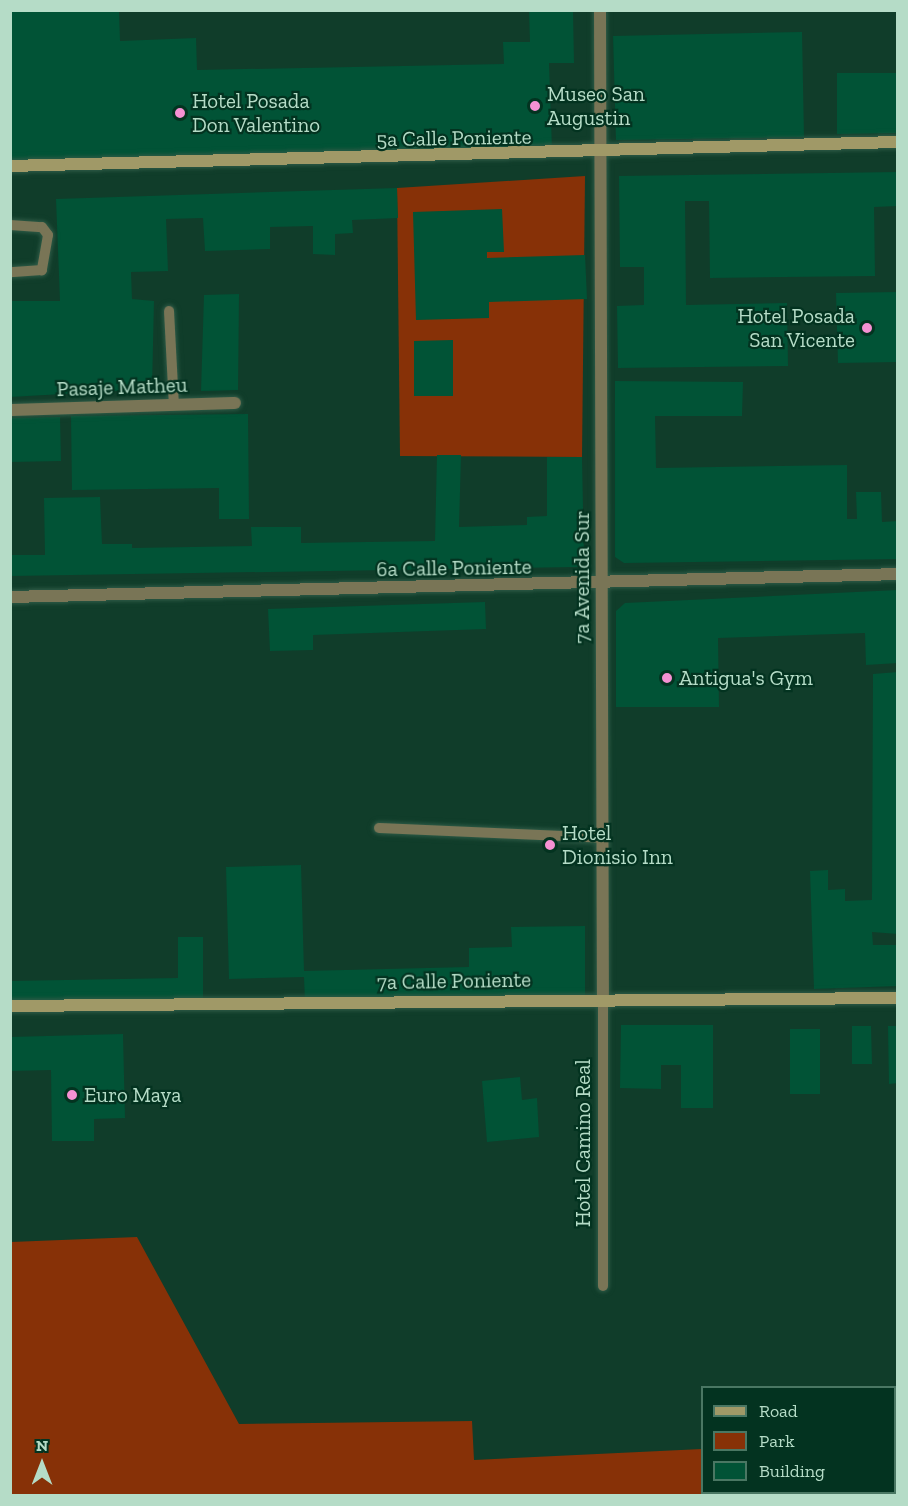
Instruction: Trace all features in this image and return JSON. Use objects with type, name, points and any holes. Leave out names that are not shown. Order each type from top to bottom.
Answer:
[{"type":"main road","name":"5a Calle Poniente","points":[[10,166],[599,154],[897,142]]},
{"type":"main road","name":"7a Calle Poniente","points":[[10,1006],[897,998]]},
{"type":"street","name":"7a Avenida Sur","points":[[600,10],[603,999]]},
{"type":"street","name":"Pasaje Matheu","points":[[10,410],[235,403]]},
{"type":"street","name":"6a Calle Poniente","points":[[10,597],[602,585],[897,574]]},
{"type":"lane","points":[[10,225],[42,227],[48,235],[42,270],[10,272]]},
{"type":"lane","points":[[169,311],[174,405]]},
{"type":"lane","points":[[380,828],[604,838]]},
{"type":"lane","name":"Hotel Camino Real","points":[[603,999],[603,1286]]},
{"type":"green space","points":[[585,176],[582,457],[400,456],[397,188]]},
{"type":"green space","points":[[137,1237],[239,1424],[472,1421],[474,1460],[701,1449],[701,1494],[896,1494],[897,1440],[897,1495],[11,1495],[11,1242]]},
{"type":"building","points":[[10,10],[119,10],[120,41],[196,38],[197,70],[504,64],[503,42],[530,42],[529,10],[573,10],[574,63],[549,63],[552,149],[10,164]]},
{"type":"building","points":[[802,32],[804,137],[616,140],[613,36]]},
{"type":"building","points":[[837,73],[898,73],[898,133],[837,134]]},
{"type":"building","points":[[898,172],[898,206],[874,207],[875,276],[710,278],[709,201],[685,201],[686,305],[787,303],[788,366],[618,368],[617,306],[644,305],[644,267],[620,267],[619,176]]},
{"type":"building","points":[[397,188],[398,218],[352,220],[353,233],[335,234],[335,255],[313,254],[313,226],[270,227],[270,249],[205,251],[203,218],[166,219],[168,271],[131,272],[132,299],[154,301],[152,389],[10,397],[10,301],[60,301],[56,199]]},
{"type":"building","points":[[502,209],[504,252],[487,252],[487,258],[585,255],[587,299],[489,302],[489,318],[416,320],[413,212]]},
{"type":"building","name":"Hotel Posada San Vicente","points":[[898,292],[898,362],[838,363],[836,293]]},
{"type":"building","points":[[239,294],[238,390],[201,391],[204,295]]},
{"type":"building","points":[[453,340],[453,396],[414,396],[414,341]]},
{"type":"building","points":[[615,381],[743,382],[742,416],[655,416],[656,468],[847,465],[847,519],[857,519],[856,492],[881,492],[882,522],[898,521],[898,559],[624,563],[615,557]]},
{"type":"building","points":[[248,414],[249,519],[219,519],[219,488],[72,490],[71,416]]},
{"type":"building","points":[[60,417],[61,461],[10,462],[10,418]]},
{"type":"building","points":[[437,455],[461,455],[459,527],[527,525],[527,517],[547,516],[547,457],[582,457],[584,559],[578,567],[10,576],[10,555],[45,555],[44,498],[100,497],[102,544],[132,544],[132,548],[252,546],[251,527],[301,527],[301,543],[435,541]]},
{"type":"building","points":[[898,590],[898,663],[866,665],[865,633],[718,638],[719,707],[616,707],[616,611],[625,603]]},
{"type":"building","points":[[485,602],[486,629],[313,635],[313,650],[270,651],[268,609]]},
{"type":"building","points":[[898,672],[898,934],[872,932],[873,945],[898,945],[898,986],[814,989],[810,871],[828,870],[828,890],[845,889],[845,901],[872,900],[873,674]]},
{"type":"building","points":[[301,865],[304,971],[469,967],[469,948],[512,947],[511,927],[585,926],[585,998],[305,1002],[304,977],[229,979],[226,867]]},
{"type":"building","points":[[178,937],[203,937],[203,1002],[10,1005],[10,981],[178,978]]},
{"type":"building","points":[[621,1025],[713,1025],[713,1108],[681,1108],[681,1065],[661,1065],[661,1089],[620,1088]]},
{"type":"building","points":[[852,1026],[871,1026],[872,1064],[852,1064]]},
{"type":"building","points":[[888,1026],[898,1026],[898,1083],[889,1084]]},
{"type":"building","points":[[790,1029],[820,1029],[820,1094],[790,1094]]},
{"type":"building","points":[[123,1034],[125,1118],[94,1119],[94,1141],[52,1141],[51,1070],[10,1071],[10,1037]]},
{"type":"building","points":[[520,1077],[522,1100],[537,1098],[539,1137],[487,1142],[482,1081]]},
{"type":"place","name":"Museo San Augustin","points":[[535,106]]},
{"type":"place","name":"Hotel Posada Don Valentino","points":[[180,113]]},
{"type":"place","name":"Hotel Posada San Vicente","points":[[867,328]]},
{"type":"place","name":"Antigua's Gym","points":[[667,678]]},
{"type":"place","name":"Hotel Dionisio Inn","points":[[550,845]]},
{"type":"place","name":"Euro Maya","points":[[72,1095]]}]
